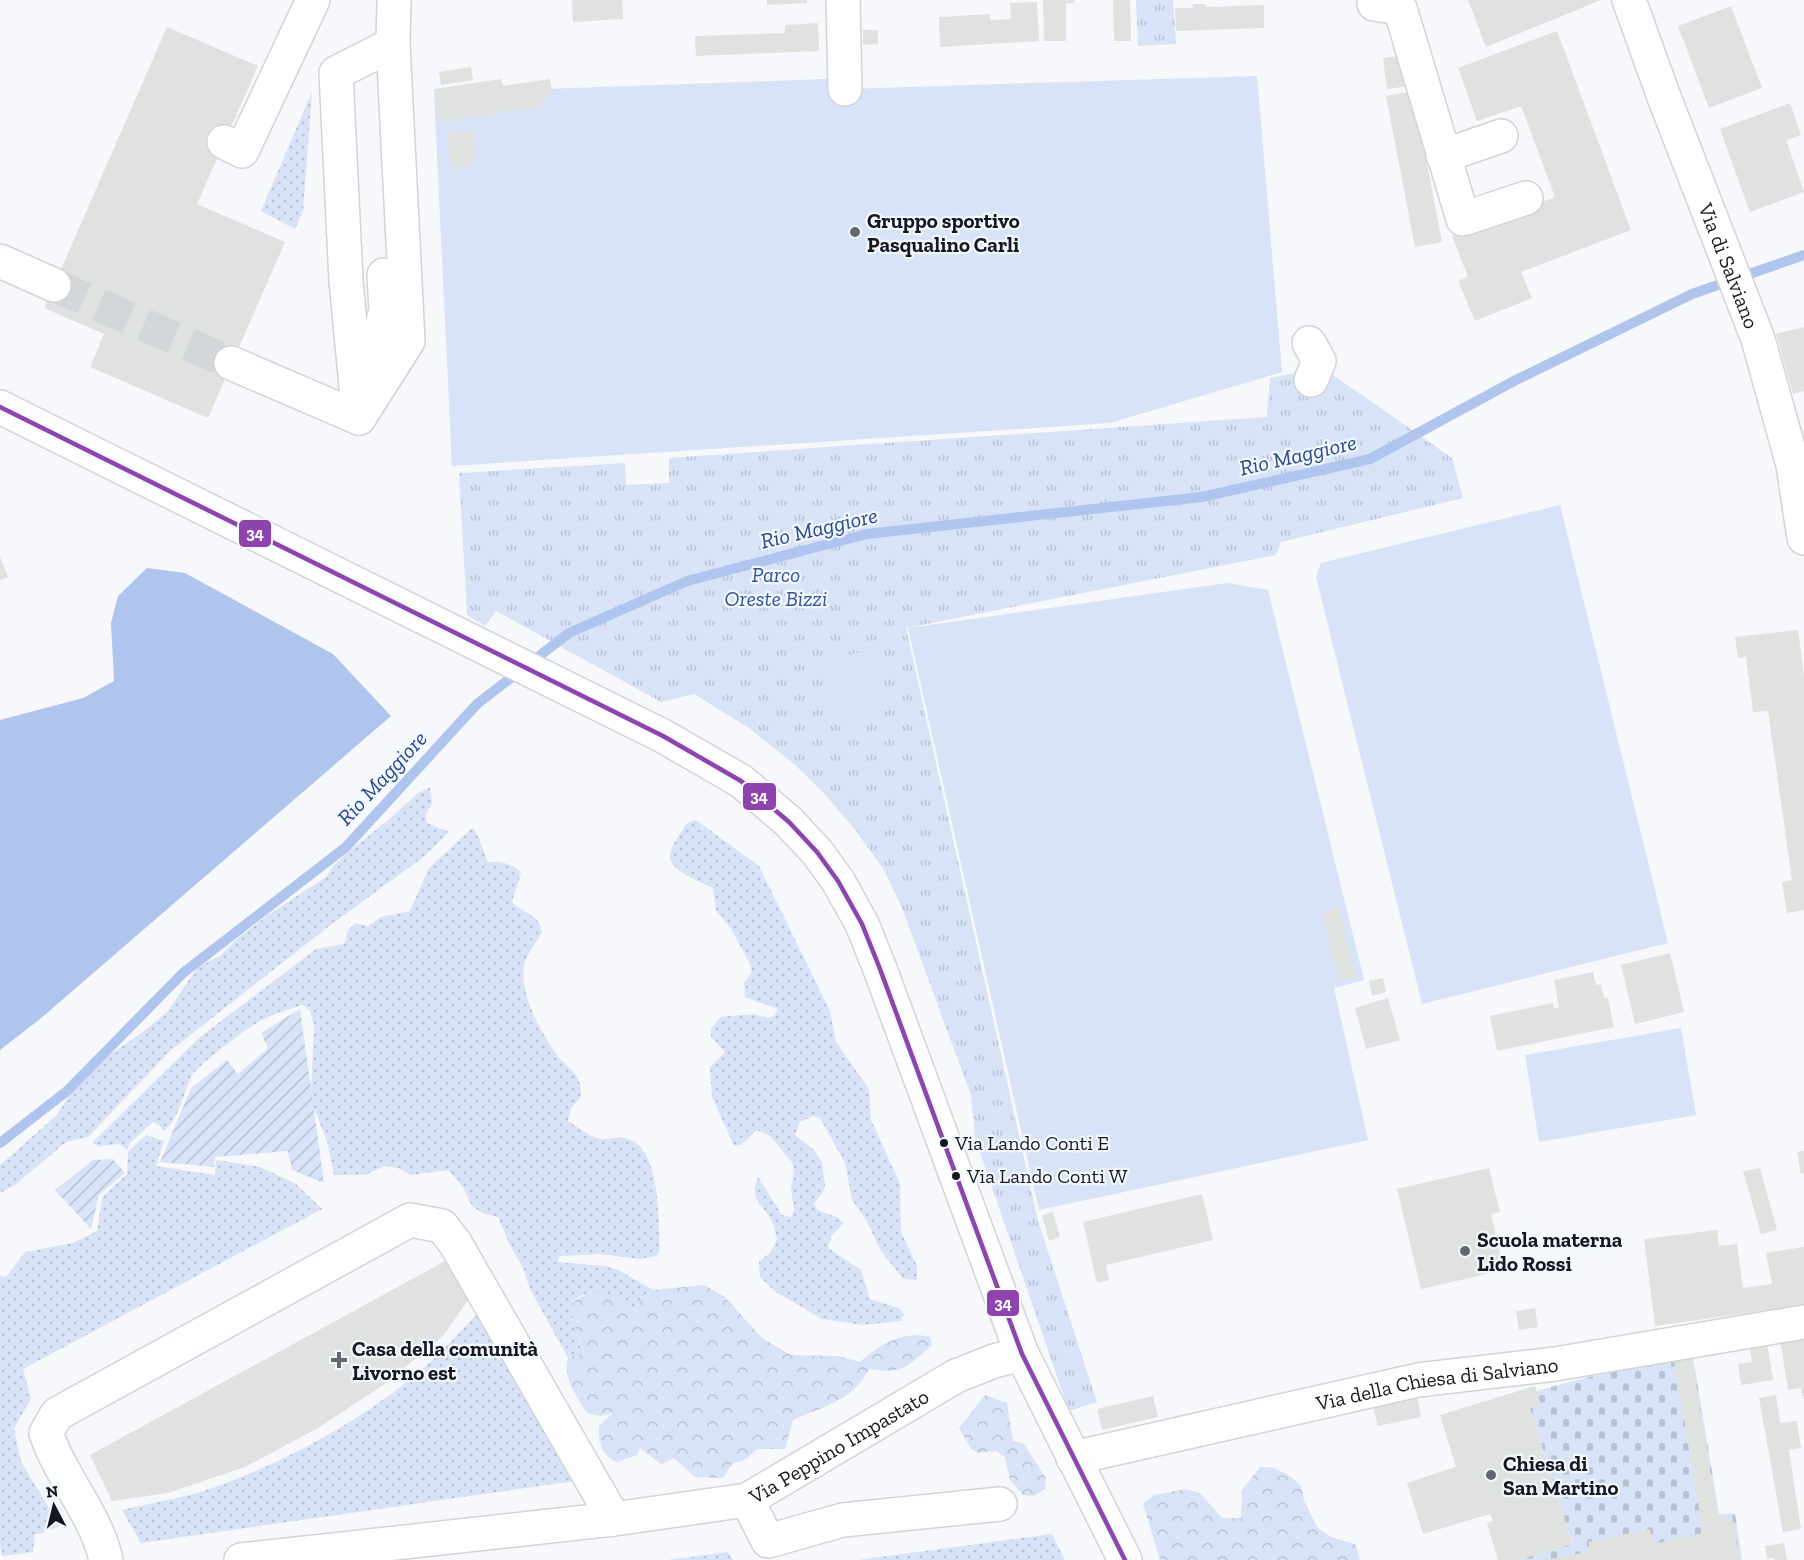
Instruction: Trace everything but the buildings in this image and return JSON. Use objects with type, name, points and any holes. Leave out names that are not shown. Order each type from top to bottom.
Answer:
[{"type":"street","points":[[239,125],[313,0]]},
{"type":"street","points":[[359,418],[427,339],[410,68],[393,44],[394,0]]},
{"type":"street","points":[[843,0],[845,89]]},
{"type":"street","name":"Via di Salviano","points":[[1629,0],[1664,97],[1751,320],[1776,398],[1793,465],[1804,538]]},
{"type":"street","points":[[1374,4],[1400,8],[1463,219],[1526,198]]},
{"type":"street","points":[[359,418],[386,310],[372,69],[393,44]]},
{"type":"street","points":[[1443,156],[1501,136]]},
{"type":"street","points":[[0,261],[54,285]]},
{"type":"street","points":[[231,363],[359,418]]},
{"type":"street","points":[[0,407],[663,736],[741,781],[789,822],[817,852],[838,880],[862,924],[935,1115],[1022,1354],[1125,1560]]},
{"type":"street","points":[[106,1560],[101,1539],[53,1454],[46,1433],[57,1413],[410,1220],[442,1226],[455,1243],[614,1519]]},
{"type":"street","name":"Via della Chiesa di Salviano","points":[[1073,1458],[1418,1380],[1555,1364],[1804,1322]]},
{"type":"street","name":"Via Peppino Impastato","points":[[241,1560],[614,1519],[747,1500],[956,1376],[994,1361],[1022,1354]]},
{"type":"street","points":[[747,1500],[768,1541],[843,1520],[1000,1504]]},
{"type":"green space","points":[[1136,0],[1173,0],[1176,44],[1138,46]]},
{"type":"green space","name":"Gruppo sportivo Pasqualino Carli","points":[[1257,76],[1282,372],[1110,423],[452,466],[434,93],[826,79],[846,89]]},
{"type":"green space","points":[[312,92],[303,211],[295,229],[261,211]]},
{"type":"green space","name":"Parco Oreste Bizzi","points":[[1323,368],[1452,458],[1463,498],[1281,542],[1276,555],[906,628],[1038,1221],[1097,1402],[1069,1411],[975,1138],[971,1095],[902,908],[884,870],[853,827],[821,790],[794,764],[749,728],[694,694],[661,702],[496,611],[485,626],[467,615],[459,473],[625,463],[626,485],[669,483],[669,458],[1267,417],[1270,378]]},
{"type":"green space","points":[[1560,505],[1668,943],[1422,1004],[1316,577],[1321,563]]},
{"type":"green space","points":[[1227,583],[1268,590],[1364,980],[1334,988],[1368,1140],[1039,1210],[908,628]]},
{"type":"green space","points":[[876,649],[890,708],[832,721],[819,662]]},
{"type":"green space","points":[[430,787],[432,803],[425,816],[427,823],[449,832],[426,855],[324,930],[170,1051],[88,1137],[66,1142],[15,1185],[0,1193],[0,1165],[57,1115],[68,1097],[98,1063],[168,1011],[198,967],[220,956],[268,915],[326,877],[346,854],[417,794]]},
{"type":"green space","points":[[696,820],[759,866],[830,1011],[836,1042],[869,1089],[871,1120],[900,1184],[901,1232],[917,1266],[917,1280],[903,1279],[881,1251],[865,1218],[852,1200],[845,1163],[820,1118],[813,1116],[800,1122],[795,1135],[813,1149],[822,1162],[825,1185],[823,1192],[814,1203],[817,1210],[839,1218],[843,1224],[832,1235],[828,1248],[861,1270],[870,1299],[899,1308],[904,1315],[901,1321],[864,1325],[822,1319],[776,1292],[760,1277],[759,1262],[771,1252],[777,1239],[770,1218],[756,1198],[755,1184],[758,1177],[782,1215],[791,1217],[794,1210],[791,1189],[794,1169],[792,1162],[770,1136],[757,1130],[741,1145],[734,1146],[712,1097],[710,1067],[725,1052],[711,1037],[711,1029],[720,1017],[753,1014],[767,1018],[774,1016],[778,1009],[745,997],[744,983],[752,971],[750,964],[730,927],[716,911],[713,888],[679,870],[670,860],[673,846],[686,824]]},
{"type":"green space","points":[[472,828],[477,834],[488,862],[510,865],[521,873],[512,902],[535,918],[541,926],[542,933],[529,952],[523,976],[528,1000],[544,1036],[579,1080],[581,1095],[571,1108],[568,1121],[596,1138],[624,1138],[636,1143],[652,1168],[656,1185],[660,1250],[656,1256],[640,1259],[600,1254],[560,1256],[557,1262],[606,1266],[620,1271],[653,1290],[642,1298],[634,1310],[583,1294],[572,1302],[574,1324],[584,1355],[568,1358],[530,1289],[523,1268],[498,1217],[484,1214],[472,1206],[463,1187],[448,1170],[411,1175],[398,1168],[384,1166],[365,1175],[334,1175],[327,1141],[313,1106],[311,1091],[314,1027],[310,1011],[303,1005],[258,1022],[197,1069],[178,1112],[164,1131],[153,1122],[130,1143],[127,1150],[120,1144],[99,1146],[92,1143],[200,1037],[316,949],[344,944],[348,930],[356,923],[368,926],[381,917],[410,911],[429,868]]},
{"type":"green space","points":[[300,1009],[324,1183],[292,1170],[288,1151],[215,1157],[214,1167],[160,1162],[191,1088],[227,1060],[238,1074],[268,1048],[261,1033]]},
{"type":"green space","points":[[1681,1028],[1696,1115],[1539,1142],[1525,1055]]},
{"type":"green space","points":[[146,1135],[164,1141],[156,1166],[215,1175],[216,1160],[260,1167],[296,1184],[322,1209],[23,1369],[31,1399],[14,1428],[21,1462],[60,1526],[35,1534],[33,1552],[2,1556],[0,1543],[0,1276],[6,1277],[25,1252],[73,1243],[97,1231],[102,1197],[127,1174],[128,1152]]},
{"type":"green space","points":[[113,1159],[125,1173],[99,1195],[91,1229],[55,1190],[93,1160]]},
{"type":"green space","points":[[704,1285],[724,1296],[762,1338],[791,1355],[838,1356],[860,1362],[883,1345],[901,1337],[920,1335],[930,1337],[932,1345],[904,1367],[890,1370],[869,1369],[862,1380],[846,1396],[793,1420],[785,1449],[757,1449],[746,1459],[732,1464],[723,1478],[695,1477],[674,1458],[661,1464],[640,1448],[637,1455],[617,1462],[604,1452],[599,1432],[599,1426],[614,1412],[600,1416],[587,1413],[575,1394],[567,1373],[568,1358],[584,1354],[574,1324],[572,1303],[581,1297],[597,1292],[611,1296],[634,1310],[642,1298],[653,1290]]},
{"type":"green space","points":[[481,1310],[575,1481],[141,1543],[122,1510],[196,1493],[236,1479],[328,1435],[358,1417],[413,1377],[437,1356]]},
{"type":"green space","points":[[1693,1357],[1719,1514],[1735,1513],[1742,1560],[1518,1560],[1572,1543],[1530,1408],[1541,1405],[1536,1391],[1589,1377]]},
{"type":"green space","points":[[985,1395],[1007,1403],[1013,1441],[1024,1444],[1046,1478],[1045,1489],[1034,1496],[1023,1495],[1010,1480],[1005,1457],[996,1451],[978,1453],[971,1449],[959,1428]]},
{"type":"green space","points":[[1260,1467],[1274,1468],[1290,1476],[1301,1486],[1304,1500],[1317,1527],[1329,1536],[1356,1545],[1360,1560],[1160,1560],[1143,1504],[1154,1495],[1186,1489],[1200,1493],[1222,1518],[1241,1518],[1242,1490]]},
{"type":"green space","points":[[1052,1534],[1065,1560],[858,1560]]},
{"type":"green space","points":[[728,1552],[733,1560],[667,1560]]},
{"type":"water","points":[[147,568],[185,573],[333,654],[391,716],[40,1019],[0,1050],[0,720],[83,698],[114,681],[111,623],[118,596]]},
{"type":"waterway","name":"Rio Maggiore","points":[[0,1143],[67,1091],[183,973],[346,847],[477,704],[569,633],[687,581],[867,534],[1202,497],[1370,459],[1514,381],[1692,294],[1804,255]]},
{"type":"tunnel","points":[[54,285],[231,363]]},
{"type":"transit line","name":"34","points":[[0,407],[663,736],[741,781],[789,822],[817,852],[838,881],[862,924],[1022,1354],[1125,1560]]},
{"type":"place","name":"Gruppo sportivo Pasqualino Carli","points":[[855,232]]},
{"type":"place","name":"Via Lando Conti E","points":[[944,1143]]},
{"type":"place","name":"Via Lando Conti W","points":[[956,1176]]},
{"type":"place","name":"Scuola materna Lido Rossi","points":[[1465,1251]]},
{"type":"place","name":"Casa della comunità Livorno est","points":[[339,1360]]},
{"type":"place","name":"Chiesa di San Martino","points":[[1491,1475]]}]
